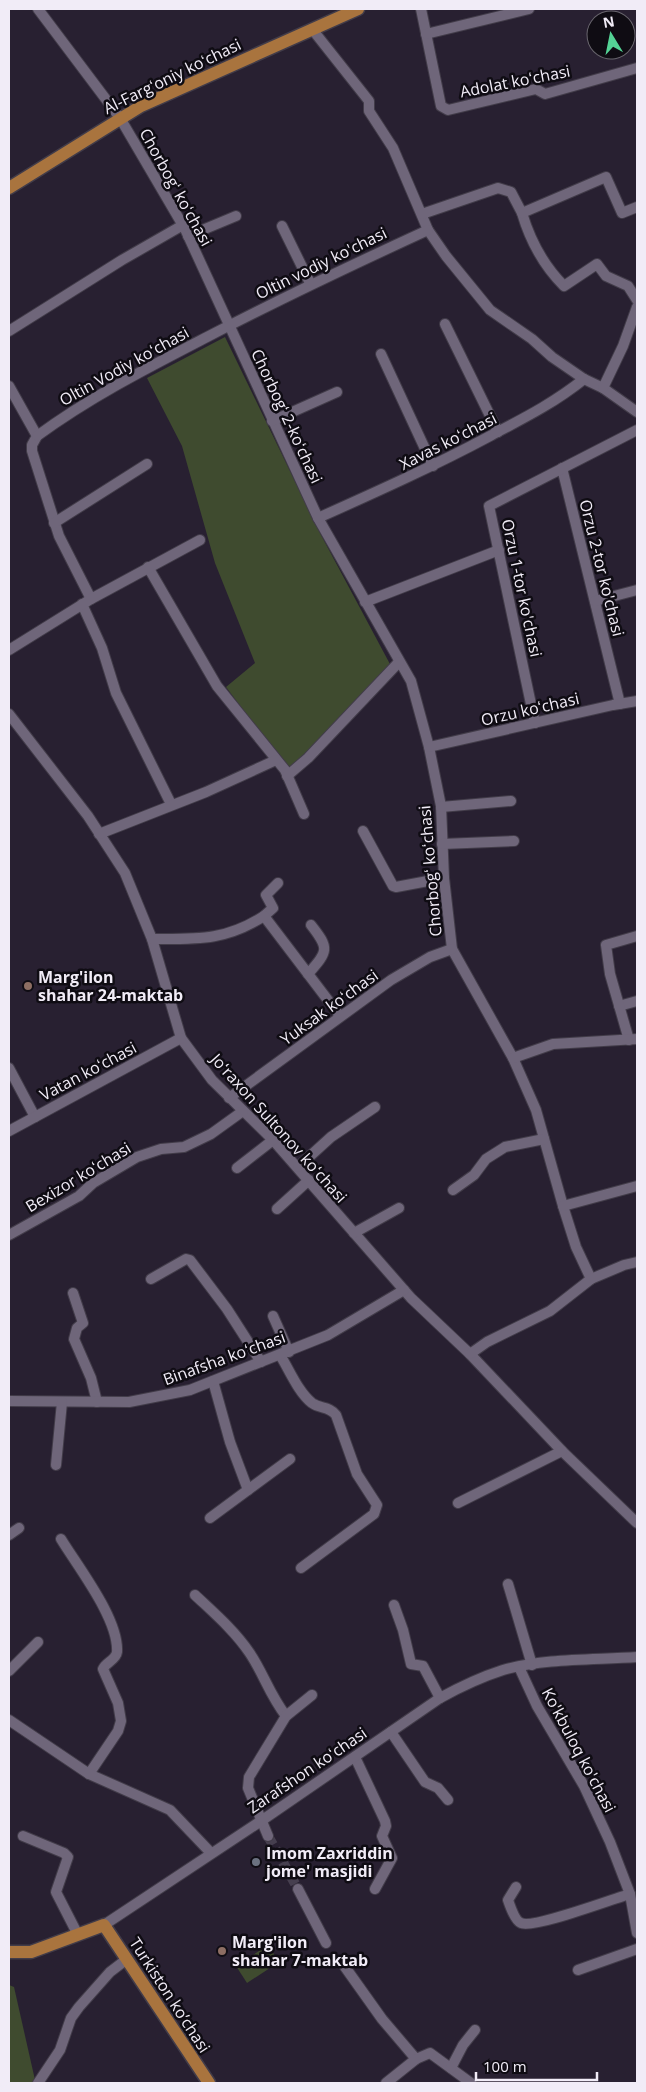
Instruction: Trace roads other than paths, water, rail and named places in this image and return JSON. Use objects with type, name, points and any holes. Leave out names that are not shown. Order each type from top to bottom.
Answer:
[{"type":"main road","name":"Al-Fargʻoniy koʻchasi","points":[[9,188],[141,106],[358,9]]},
{"type":"main road","name":"Zarafshon koʻchasi","points":[[9,1952],[31,1952],[104,1925]]},
{"type":"main road","name":"Turkiston ko’chasi","points":[[104,1925],[208,2083]]},
{"type":"street","name":"Chorbogʻ koʻchasi","points":[[38,9],[120,118],[183,225],[228,326]]},
{"type":"street","name":"Adolat koʻchasi","points":[[421,9],[441,106],[448,110],[536,89],[545,94],[637,68]]},
{"type":"street","points":[[426,34],[529,9]]},
{"type":"street","points":[[312,29],[369,101],[369,111],[393,148],[428,230],[446,256],[490,310],[584,379],[603,388],[637,412]]},
{"type":"street","points":[[522,213],[606,177],[622,213],[637,207]]},
{"type":"street","points":[[422,214],[498,188],[511,192],[522,213],[528,235],[555,277],[564,286],[596,264],[608,277],[628,286],[637,300]]},
{"type":"street","points":[[188,236],[236,216]]},
{"type":"street","points":[[9,331],[122,260],[183,225]]},
{"type":"street","points":[[282,226],[310,283]]},
{"type":"street","name":"Oltin vodiy ko'chasi","points":[[228,326],[310,283],[428,230]]},
{"type":"street","points":[[603,388],[623,346],[637,307]]},
{"type":"street","points":[[445,324],[498,432]]},
{"type":"street","name":"Chorbogʻ 2-koʻchasi","points":[[228,326],[318,518]]},
{"type":"street","name":"Oltin Vodiy koʻchasi","points":[[37,436],[59,420],[142,370],[228,326]]},
{"type":"street","points":[[381,354],[433,466]]},
{"type":"street","name":"Xavas koʻchasi","points":[[318,518],[433,466],[558,400],[584,379]]},
{"type":"street","points":[[9,386],[37,436],[32,445],[32,451],[54,523],[87,602],[116,693],[171,804]]},
{"type":"street","points":[[272,420],[337,392]]},
{"type":"street","name":"Orzu 1-tor ko'chasi","points":[[535,723],[489,506],[637,430]]},
{"type":"street","points":[[54,523],[147,464]]},
{"type":"street","name":"Orzu 2-tor ko'chasi","points":[[562,468],[620,704]]},
{"type":"street","name":"Chorbogʻ koʻchasi","points":[[318,518],[411,681],[429,747],[441,807],[444,878],[452,949],[513,1058],[536,1110],[576,1247],[591,1279]]},
{"type":"street","points":[[9,650],[87,602],[200,540]]},
{"type":"street","points":[[366,602],[499,550]]},
{"type":"street","points":[[148,567],[217,686],[287,776],[304,814]]},
{"type":"street","points":[[595,601],[637,590]]},
{"type":"street","points":[[287,776],[308,758],[399,662]]},
{"type":"street","name":"Orzu koʻchasi","points":[[429,747],[637,701]]},
{"type":"street","name":"Joʻraxon Sultonov koʻchasi","points":[[9,714],[99,834],[125,873],[152,939],[181,1038],[212,1080],[274,1140],[404,1290],[470,1354],[562,1451],[637,1523]]},
{"type":"street","points":[[9,733],[17,726]]},
{"type":"street","points":[[99,834],[171,804],[206,792],[276,760]]},
{"type":"street","points":[[441,807],[511,801]]},
{"type":"street","points":[[363,831],[392,886],[396,887],[444,878]]},
{"type":"street","points":[[442,844],[514,841]]},
{"type":"street","points":[[152,939],[202,939],[242,930],[273,908],[266,895],[278,883]]},
{"type":"street","points":[[264,916],[340,1016]]},
{"type":"street","points":[[308,974],[325,950],[325,943],[311,925]]},
{"type":"street","points":[[513,1058],[553,1044],[633,1040],[619,1006],[610,974],[606,946],[637,936]]},
{"type":"street","name":"Yuksak koʻchasi","points":[[229,1098],[391,980],[430,957],[452,949]]},
{"type":"street","points":[[619,1006],[637,1001]]},
{"type":"street","name":"Vatan koʻchasi","points":[[9,1131],[181,1038]]},
{"type":"street","points":[[9,1068],[36,1117]]},
{"type":"street","points":[[298,1167],[331,1138],[375,1107]]},
{"type":"street","name":"Bexizor koʻchasi","points":[[9,1235],[80,1196],[93,1183],[137,1158],[161,1149],[184,1147],[212,1134],[243,1111]]},
{"type":"street","points":[[237,1168],[274,1140]]},
{"type":"street","points":[[453,1190],[474,1175],[486,1159],[505,1147],[544,1140]]},
{"type":"street","points":[[277,1209],[309,1180]]},
{"type":"street","points":[[563,1206],[637,1186]]},
{"type":"street","points":[[354,1233],[400,1208]]},
{"type":"street","points":[[152,1280],[186,1259],[190,1260],[226,1309],[261,1362]]},
{"type":"street","points":[[470,1354],[487,1342],[550,1311],[591,1279],[624,1265],[637,1262]]},
{"type":"street","name":"Binafsha koʻchasi","points":[[9,1400],[129,1402],[158,1397],[213,1382],[328,1335],[404,1290]]},
{"type":"street","points":[[73,1292],[83,1323],[77,1328],[74,1339],[91,1378],[98,1402]]},
{"type":"street","points":[[273,1316],[284,1353],[308,1399],[316,1405],[331,1410],[336,1416],[357,1474],[377,1505],[374,1514],[301,1568]]},
{"type":"street","points":[[213,1382],[230,1442],[248,1490]]},
{"type":"street","points":[[56,1465],[62,1402]]},
{"type":"street","points":[[458,1503],[562,1451]]},
{"type":"street","points":[[210,1518],[290,1459]]},
{"type":"street","points":[[9,1535],[18,1528]]},
{"type":"street","points":[[61,1539],[105,1611],[112,1627],[117,1650],[115,1656],[103,1669],[118,1703],[122,1721],[118,1732],[89,1774]]},
{"type":"street","points":[[508,1584],[532,1665]]},
{"type":"street","points":[[195,1595],[224,1622],[249,1652],[267,1689],[286,1716]]},
{"type":"street","points":[[394,1604],[404,1630],[412,1664],[423,1666],[440,1698]]},
{"type":"street","points":[[9,1671],[38,1642]]},
{"type":"street","name":"Zarafshon koʻchasi","points":[[104,1925],[261,1821],[440,1698],[468,1683],[519,1667],[532,1665],[637,1657]]},
{"type":"street","name":"Ko'kbuloq ko'chasi","points":[[519,1667],[537,1706],[584,1786],[621,1868],[630,1894],[637,1933]]},
{"type":"street","points":[[268,1836],[247,1783],[253,1768],[286,1716],[312,1695]]},
{"type":"street","points":[[9,1720],[89,1774],[170,1810],[211,1853]]},
{"type":"street","points":[[391,1732],[425,1782],[438,1788],[448,1800]]},
{"type":"street","points":[[355,1756],[385,1821],[386,1826],[382,1836],[392,1858],[375,1888]]},
{"type":"street","points":[[22,1836],[64,1853],[68,1857],[56,1892],[78,1935]]},
{"type":"street","points":[[516,1887],[508,1900],[518,1922],[523,1924],[554,1918],[630,1894]]},
{"type":"street","points":[[298,1889],[326,1943]]},
{"type":"street","points":[[578,1970],[637,1949]]},
{"type":"street","points":[[38,2083],[60,2050],[71,2018],[78,2008],[110,1972],[127,1959]]},
{"type":"street","points":[[345,1967],[382,2018],[416,2060]]},
{"type":"street","points":[[451,2068],[463,2045],[475,2030]]},
{"type":"street","points":[[386,2083],[416,2060],[430,2053],[470,2083]]},
{"type":"tunnel","points":[[268,1836],[298,1889]]},
{"type":"place","name":"Marg'ilon shahar 24-maktab","points":[[28,986]]},
{"type":"place","name":"Imom Zaxriddin jome' masjidi","points":[[256,1862]]},
{"type":"place","name":"Marg'ilon shahar 7-maktab","points":[[222,1951]]}]
